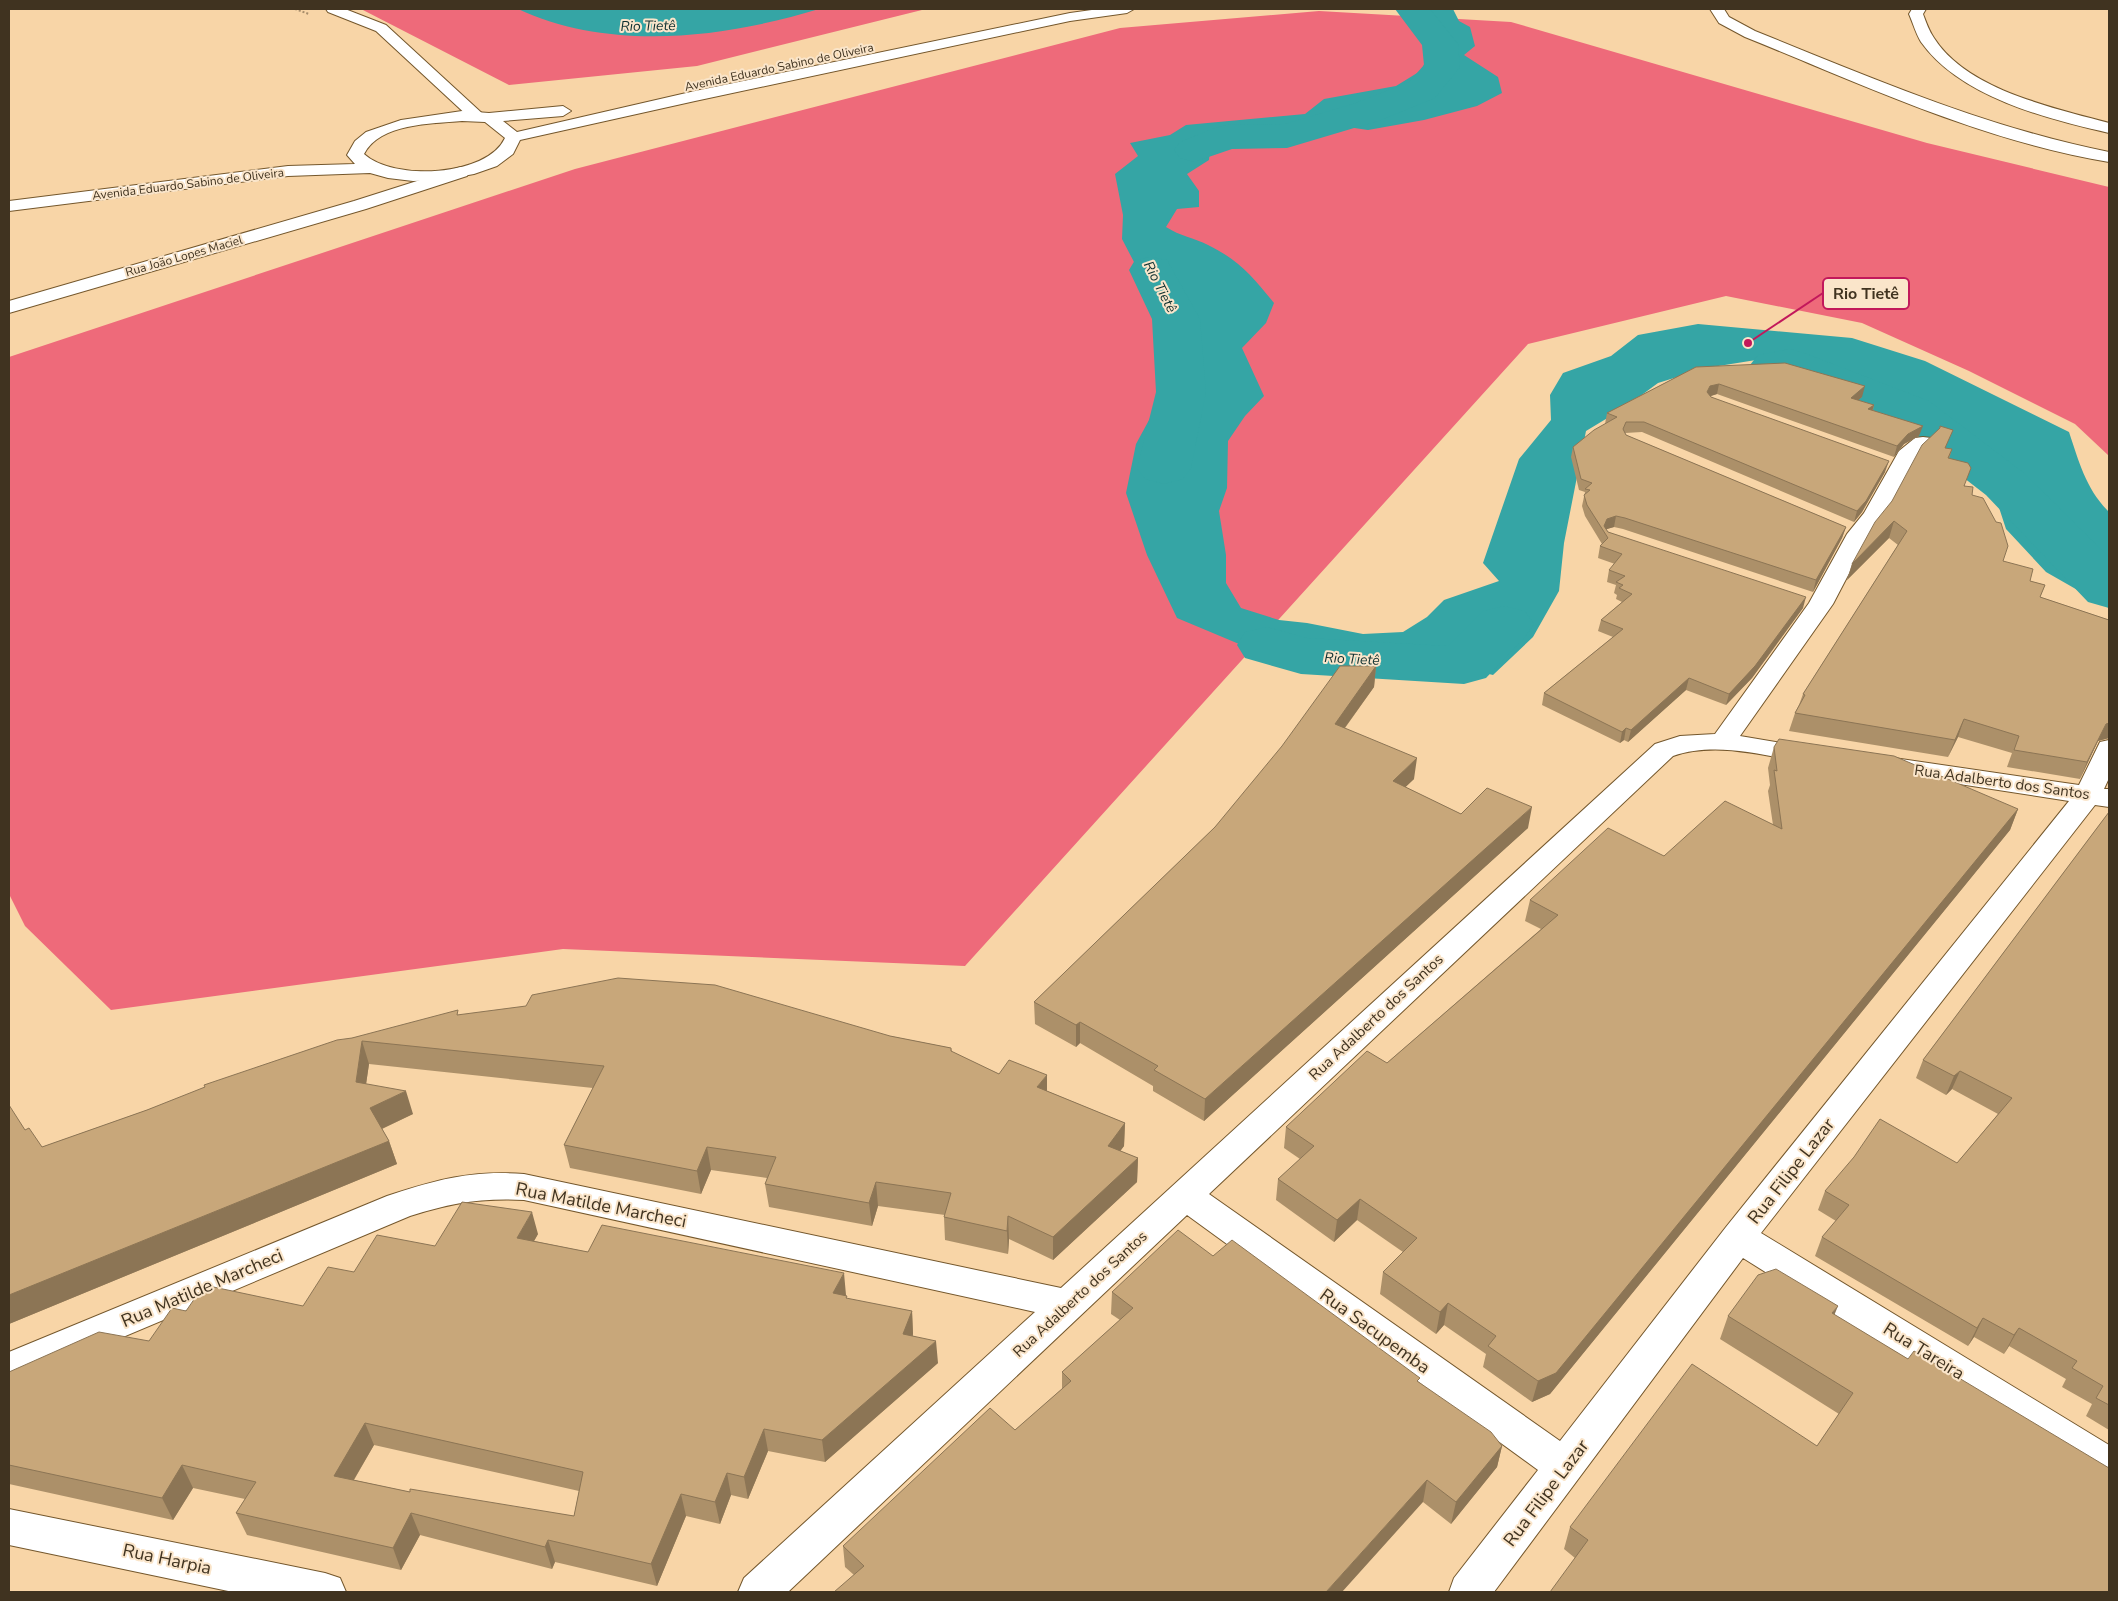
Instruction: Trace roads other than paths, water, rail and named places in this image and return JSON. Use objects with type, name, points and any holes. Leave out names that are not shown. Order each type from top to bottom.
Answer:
[{"type":"street","points":[[333,9],[381,28],[454,98],[514,136],[824,70]]},
{"type":"street","name":"Avenida Eduardo Sabino de Oliveira","points":[[364,140],[396,126],[444,118],[483,117],[587,107],[1067,9]]},
{"type":"street","name":"Avenida Eduardo Sabino de Oliveira","points":[[824,70],[1070,17],[1127,9]]},
{"type":"street","points":[[1717,9],[1724,20],[1750,34],[1940,110],[2002,131],[2085,153],[2109,157]]},
{"type":"street","points":[[1919,9],[1916,14],[1919,27],[1937,52],[1959,73],[2008,97],[2109,128]]},
{"type":"street","points":[[576,139],[824,70]]},
{"type":"street","points":[[444,118],[454,98]]},
{"type":"street","points":[[490,163],[506,154],[514,145],[514,136]]},
{"type":"street","points":[[339,148],[364,140]]},
{"type":"street","points":[[360,205],[380,186],[373,170],[359,162],[355,155],[357,148],[364,140]]},
{"type":"street","name":"Avenida Eduardo Sabino de Oliveira","points":[[9,195],[322,153]]},
{"type":"street","points":[[461,172],[518,155]]},
{"type":"street","name":"Avenida Eduardo Sabino de Oliveira","points":[[9,206],[288,171],[373,170],[416,176],[461,172]]},
{"type":"street","name":"Rua João Lopes Maciel","points":[[9,307],[360,205],[461,172]]},
{"type":"street","points":[[1722,742],[1811,601],[1850,530],[1874,516],[1892,465],[1924,443]]},
{"type":"street","name":"Rua Adalberto dos Santos","points":[[759,1592],[1070,1305],[1184,1195],[1664,750],[1686,743],[1722,742],[2098,796]]},
{"type":"street","name":"Rua Filipe Lazar","points":[[1469,1592],[1566,1467],[1738,1237],[2098,796],[2109,748]]},
{"type":"street","name":"Rua Matilde Marcheci","points":[[9,1370],[399,1206],[451,1190],[491,1186],[524,1186],[1070,1305]]},
{"type":"street","name":"Rua Sacupemba","points":[[1184,1195],[1566,1467]]},
{"type":"street","name":"Rua Tareira","points":[[1738,1237],[2109,1466]]},
{"type":"street","name":"Rua Harpia","points":[[9,1527],[325,1592]]},
{"type":"water","name":"Rio Tietê","points":[[518,9],[819,9],[783,19],[706,33],[629,36],[590,31],[553,23]]},
{"type":"water","name":"Rio Tietê","points":[[1399,9],[1453,9],[1459,21],[1470,27],[1475,46],[1464,55],[1498,77],[1502,93],[1477,106],[1424,120],[1368,130],[1327,124],[1263,140],[1233,142],[1210,149],[1209,160],[1187,174],[1199,191],[1199,207],[1177,209],[1166,227],[1176,233],[1208,245],[1237,263],[1252,277],[1274,303],[1266,323],[1242,348],[1264,396],[1245,416],[1228,441],[1227,488],[1219,511],[1226,555],[1226,583],[1241,608],[1279,620],[1307,623],[1363,634],[1403,632],[1427,617],[1444,600],[1499,581],[1483,563],[1519,459],[1551,420],[1550,395],[1563,373],[1611,356],[1638,335],[1698,324],[1852,338],[1925,361],[2069,432],[2080,464],[2094,494],[2109,512],[2109,608],[2046,572],[2006,529],[1991,483],[1949,440],[1917,415],[1856,381],[1805,365],[1756,360],[1706,368],[1658,383],[1624,408],[1586,431],[1564,543],[1559,591],[1533,637],[1493,675],[1448,664],[1360,659],[1319,667],[1251,649],[1177,618],[1147,555],[1126,493],[1136,444],[1161,398],[1190,367],[1173,352],[1172,327],[1161,294],[1134,262],[1122,239],[1123,215],[1115,174],[1138,156],[1130,143],[1170,135],[1186,125],[1305,114],[1324,99],[1396,86],[1422,70],[1432,40],[1424,25]]},
{"type":"waterway","name":"Rio Tietê","points":[[1194,150],[1226,137],[1287,136],[1367,112],[1422,90],[1442,67],[1440,44],[1412,9]]},
{"type":"waterway","name":"Rio Tietê","points":[[1151,270],[1176,319],[1181,392],[1164,468]]},
{"type":"waterway","name":"Rio Tietê","points":[[1775,365],[1790,364],[1911,412],[2005,484],[2109,590]]},
{"type":"waterway","name":"Rio Tietê","points":[[1267,645],[1301,656],[1464,665],[1504,624]]},
{"type":"place","name":"Rio Tietê","points":[[1748,343]]}]
